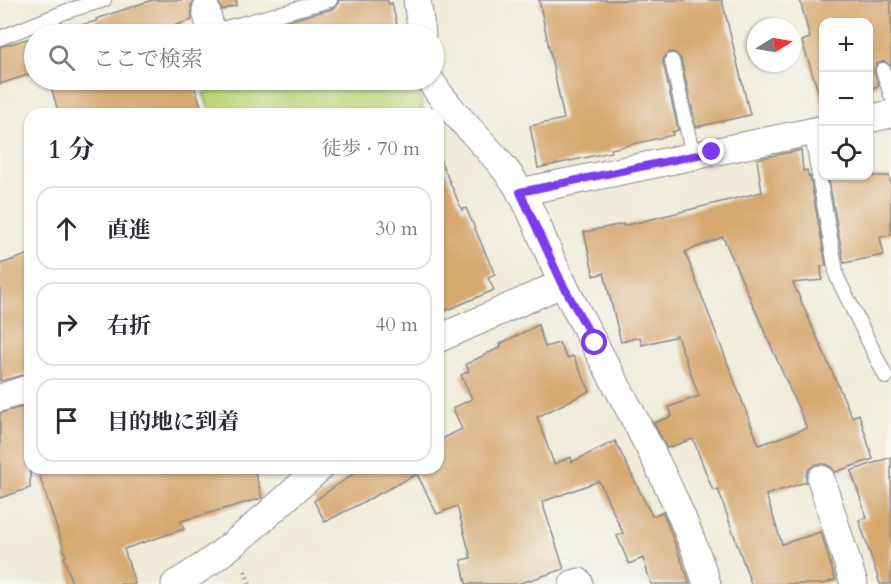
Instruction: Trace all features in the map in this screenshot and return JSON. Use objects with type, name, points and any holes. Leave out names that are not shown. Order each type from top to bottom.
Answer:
[{"type":"street","points":[[417,0],[421,24]]},
{"type":"street","points":[[437,90],[507,172],[520,192],[562,283],[638,423],[697,554],[707,584]]},
{"type":"street","points":[[873,118],[891,114]]},
{"type":"street","points":[[520,192],[817,130]]},
{"type":"street","points":[[444,336],[562,283]]},
{"type":"street","points":[[0,398],[24,390]]},
{"type":"street","points":[[175,584],[195,573],[233,543],[313,474]]},
{"type":"street","points":[[818,496],[854,584]]},
{"type":"street","points":[[573,584],[579,582],[579,584]]},
{"type":"lane","points":[[35,24],[104,0]]},
{"type":"lane","points":[[212,24],[330,0]]},
{"type":"lane","points":[[0,38],[24,28]]},
{"type":"lane","points":[[672,61],[693,156]]},
{"type":"lane","points":[[883,70],[891,95]]},
{"type":"lane","points":[[817,130],[837,277],[886,377]]},
{"type":"green space","points":[[216,90],[419,90],[423,108],[209,108],[203,93]]},
{"type":"building","points":[[152,0],[194,0],[191,6],[192,20],[179,24],[85,24],[97,21],[96,19]]},
{"type":"building","points":[[218,0],[236,0],[237,5],[222,10]]},
{"type":"building","points":[[339,0],[387,0],[389,4],[392,3],[397,24],[280,24],[337,6]]},
{"type":"building","points":[[539,0],[722,0],[750,115],[696,127],[681,59],[675,53],[670,52],[663,62],[678,130],[672,132],[673,135],[538,168],[530,126],[564,119]]},
{"type":"building","points":[[800,0],[891,0],[891,66],[884,61],[876,64],[874,72],[879,86],[873,88],[873,18],[819,18],[819,95],[802,41],[810,38]]},
{"type":"building","points":[[24,40],[24,76],[0,84],[0,47]]},
{"type":"building","points":[[52,90],[196,90],[202,108],[57,108]]},
{"type":"building","points":[[801,150],[803,171],[807,170],[810,176],[826,266],[821,267],[822,280],[793,283],[852,417],[859,414],[873,459],[835,472],[825,464],[816,464],[809,469],[806,482],[766,495],[782,544],[821,532],[835,580],[823,584],[751,584],[718,489],[713,491],[693,439],[667,448],[654,423],[672,416],[669,407],[699,396],[677,336],[642,345],[640,337],[621,342],[604,273],[594,276],[584,232],[623,224],[623,226],[762,192],[757,159]],"holes":[[[723,237],[807,428],[759,445],[685,252]]]},
{"type":"building","points":[[444,169],[462,210],[466,208],[495,275],[488,278],[494,290],[444,311]]},
{"type":"building","points":[[873,176],[889,176],[891,235],[880,237],[884,255],[844,263],[829,180],[873,180]]},
{"type":"building","points":[[24,256],[24,375],[0,381],[0,264]]},
{"type":"building","points":[[538,325],[545,347],[559,343],[567,358],[573,356],[590,391],[537,417],[554,464],[571,457],[572,462],[615,441],[652,516],[663,512],[690,584],[651,584],[643,558],[629,564],[617,536],[623,533],[599,481],[542,502],[564,569],[518,584],[466,584],[461,560],[471,558],[457,506],[437,514],[417,474],[444,474],[444,438],[462,429],[453,408],[472,399],[461,375],[469,371],[466,364],[501,347],[500,344]]},
{"type":"building","points":[[24,407],[24,474],[30,474],[30,488],[0,498],[0,413]]},
{"type":"building","points":[[891,457],[891,584],[880,584],[859,520],[867,518],[851,471]]},
{"type":"building","points":[[39,474],[256,474],[262,498],[181,521],[184,529],[124,549],[135,584],[72,584],[64,557],[66,556]]},
{"type":"building","points":[[353,474],[417,474],[325,522],[314,501]]},
{"type":"route","points":[[595,343],[562,283],[520,192],[712,152]]}]
